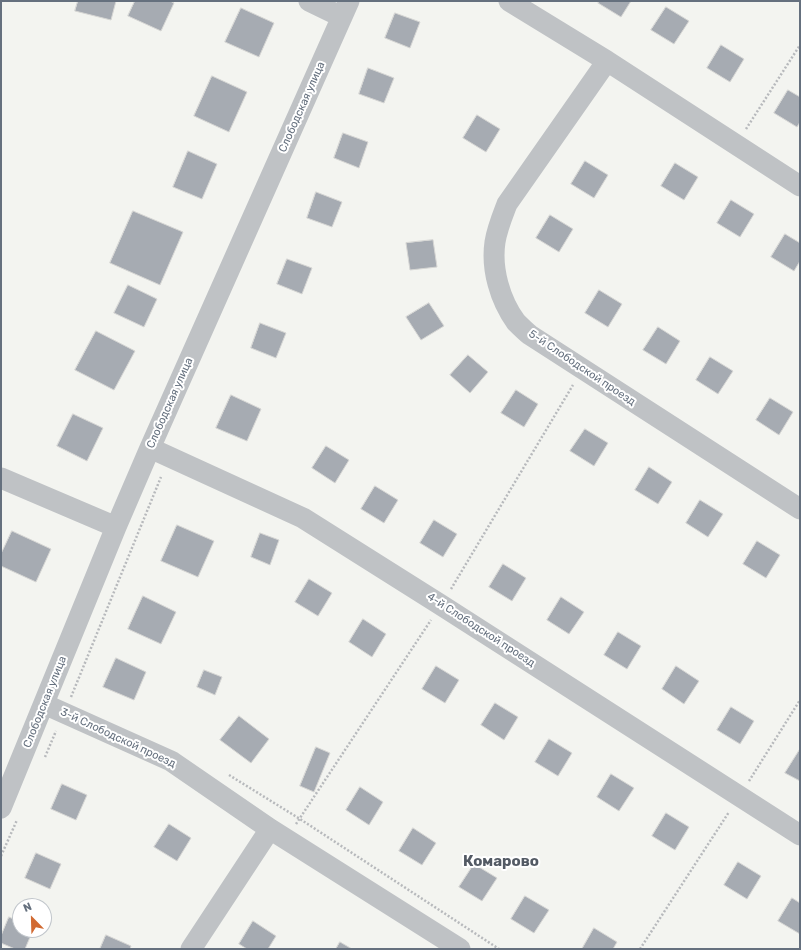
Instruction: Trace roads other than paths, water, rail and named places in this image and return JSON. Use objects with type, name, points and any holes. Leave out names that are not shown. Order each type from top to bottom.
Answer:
[{"type":"street","points":[[309,1],[346,9]]},
{"type":"street","points":[[509,1],[607,61],[800,186]]},
{"type":"street","name":"Слободская улица","points":[[10,811],[5,787],[44,704],[150,448],[346,9]]},
{"type":"street","name":"5-й Слободской проезд","points":[[607,61],[507,204],[499,223],[494,243],[494,264],[498,285],[506,304],[516,322],[530,335],[800,509]]},
{"type":"street","name":"4-й Слободской проезд","points":[[150,448],[303,518],[800,835]]},
{"type":"street","points":[[1,478],[116,527]]},
{"type":"street","name":"3-й Слободской проезд","points":[[44,704],[171,761],[270,829],[460,949]]},
{"type":"street","points":[[191,949],[270,829]]},
{"type":"district","name":"Комарово","points":[[501,862]]}]
